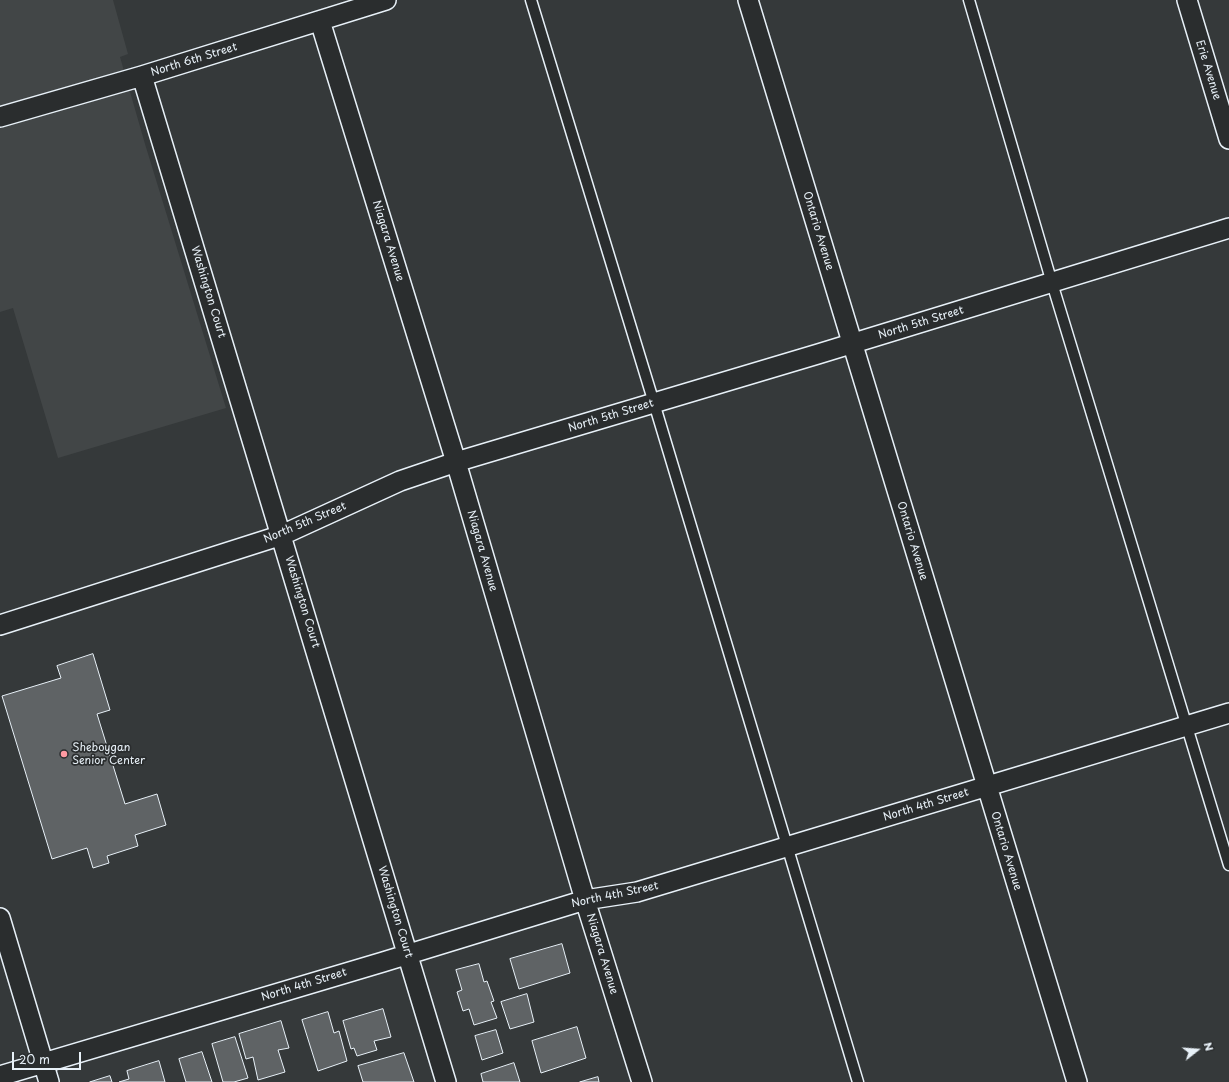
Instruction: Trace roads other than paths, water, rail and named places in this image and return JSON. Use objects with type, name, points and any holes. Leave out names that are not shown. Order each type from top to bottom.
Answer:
[{"type":"street","name":"North 6th Street","points":[[0,117],[142,76],[386,0]]},
{"type":"street","name":"Ontario Avenue","points":[[748,0],[986,787],[1077,1082]]},
{"type":"street","name":"Erie Avenue","points":[[1187,0],[1229,139]]},
{"type":"street","name":"Niagara Avenue","points":[[320,21],[456,462],[585,900],[642,1082]]},
{"type":"street","name":"Washington Court","points":[[142,76],[446,1082]]},
{"type":"street","name":"North 5th Street","points":[[0,625],[282,536],[400,481],[456,462],[1052,284],[1229,228]]},
{"type":"street","name":"North 4th Street","points":[[0,1076],[585,900],[637,892],[1229,713]]},
{"type":"street","points":[[0,918],[49,1082]]},
{"type":"lane","points":[[530,0],[654,403],[858,1082]]},
{"type":"lane","points":[[969,0],[1052,284],[1229,865]]},
{"type":"place","name":"Sheboygan Senior Center","points":[[64,754]]}]
